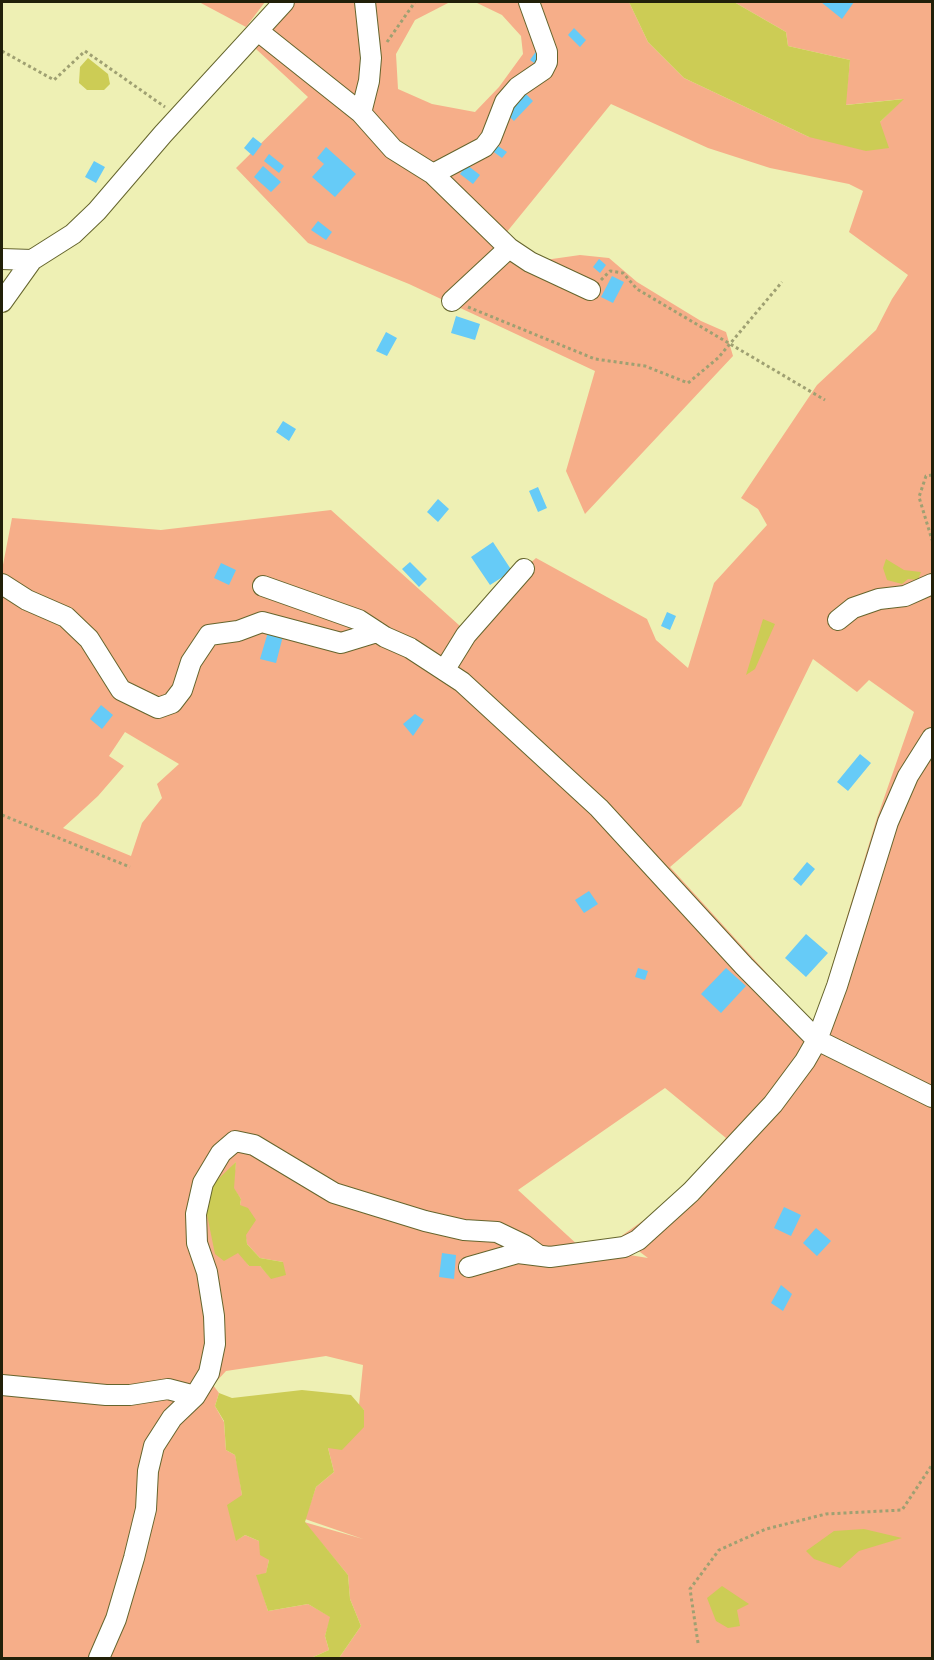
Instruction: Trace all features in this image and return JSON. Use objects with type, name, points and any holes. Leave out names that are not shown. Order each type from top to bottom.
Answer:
[{"type":"street","points":[[2,302],[32,260],[85,223],[284,2]]},
{"type":"street","points":[[361,113],[370,67],[365,2]]},
{"type":"street","points":[[433,174],[483,147],[491,138],[500,112],[512,93],[543,70],[547,62],[547,52],[529,2]]},
{"type":"street","points":[[258,31],[361,113],[393,149],[433,174],[509,248],[530,262],[590,290]]},
{"type":"street","points":[[452,301],[509,248]]},
{"type":"street","points":[[2,259],[32,260]]},
{"type":"street","points":[[445,669],[466,635],[524,569]]},
{"type":"street","points":[[2,584],[27,600],[66,617],[89,639],[122,690],[158,708],[172,702],[182,690],[191,662],[209,635],[238,631],[262,622],[341,644],[377,632]]},
{"type":"street","points":[[838,620],[853,608],[879,599],[905,596],[933,584]]},
{"type":"street","points":[[263,586],[359,620],[445,669],[483,700],[599,808],[744,966],[817,1040],[933,1097]]},
{"type":"street","points":[[469,1267],[504,1259],[518,1253],[550,1257],[610,1251],[638,1240],[691,1192],[773,1104],[801,1068],[817,1040],[840,976],[888,822],[908,776],[933,738]]},
{"type":"street","points":[[99,1659],[116,1619],[135,1558],[146,1509],[147,1471],[154,1446],[172,1418],[195,1396],[209,1373],[215,1344],[211,1290],[197,1243],[196,1214],[202,1183],[221,1153],[235,1141],[254,1145],[334,1193],[425,1221],[464,1230],[496,1232],[524,1245],[538,1255]]},
{"type":"street","points":[[2,1385],[105,1395],[130,1395],[168,1389],[195,1396]]},
{"type":"path","points":[[370,67],[415,2]]},
{"type":"path","points":[[2,51],[54,80],[85,51],[179,116]]},
{"type":"path","points":[[590,290],[610,271],[623,273],[637,289],[825,400]]},
{"type":"path","points":[[452,301],[595,359],[645,366],[688,383],[718,358],[782,282]]},
{"type":"path","points":[[933,475],[926,476],[919,497],[933,540]]},
{"type":"path","points":[[2,815],[130,867]]},
{"type":"path","points":[[698,1642],[690,1589],[718,1550],[765,1529],[826,1514],[902,1510],[933,1465]]},
{"type":"shaded area","points":[[199,2],[265,2],[246,27]]},
{"type":"shaded area","points":[[269,2],[450,2],[415,20],[396,54],[398,89],[432,104],[475,112],[499,87],[523,54],[521,36],[502,15],[475,2],[629,2],[648,42],[684,78],[809,137],[880,122],[903,99],[845,105],[850,60],[788,46],[786,32],[734,2],[932,2],[932,1658],[339,1658],[361,1626],[350,1599],[348,1575],[304,1522],[363,1539],[305,1519],[316,1487],[334,1472],[328,1448],[364,1410],[359,1405],[363,1365],[326,1356],[226,1371],[213,1385],[219,1393],[215,1406],[224,1422],[226,1450],[235,1455],[238,1468],[242,1495],[237,1540],[245,1535],[259,1541],[269,1560],[266,1574],[257,1575],[268,1611],[308,1604],[331,1617],[325,1636],[329,1650],[311,1658],[2,1658],[2,570],[12,518],[161,530],[331,510],[460,626],[536,558],[647,619],[656,640],[688,668],[714,583],[767,525],[758,509],[741,498],[817,385],[876,330],[908,275],[849,232],[863,191],[849,184],[770,168],[708,148],[611,104],[506,233],[545,260],[580,255],[609,258],[637,282],[701,321],[726,332],[733,356],[585,514],[566,471],[595,371],[409,284],[308,243],[236,168],[308,97],[256,49]],"holes":[[[813,659],[857,692],[869,680],[914,712],[876,821],[814,1025],[670,867],[741,806]],[[125,732],[179,764],[157,784],[162,798],[142,823],[131,856],[63,828],[98,796],[124,766],[109,756]],[[665,1088],[726,1138],[679,1195],[620,1237],[648,1258],[580,1247],[518,1190]],[[236,1162],[233,1188],[241,1199],[247,1244],[260,1258],[283,1262],[271,1278],[260,1266],[249,1266],[204,1201]]]},
{"type":"shaded area","points":[[629,2],[734,2],[786,32],[788,46],[850,60],[846,105],[904,99],[880,122],[889,148],[866,151],[809,137],[684,78],[648,42]]},
{"type":"shaded area","points":[[88,58],[108,74],[110,84],[104,90],[87,90],[79,83],[80,67]]},
{"type":"shaded area","points":[[886,559],[904,570],[921,572],[918,580],[908,579],[902,584],[887,580],[883,568]]},
{"type":"shaded area","points":[[763,619],[775,624],[755,669],[746,675]]},
{"type":"shaded area","points":[[236,1162],[234,1188],[241,1199],[240,1205],[248,1208],[256,1220],[246,1235],[247,1244],[260,1258],[283,1262],[286,1275],[271,1279],[260,1266],[249,1266],[238,1253],[224,1261],[215,1254],[204,1200],[213,1184]]},
{"type":"shaded area","points":[[302,1390],[351,1395],[364,1410],[364,1427],[342,1450],[328,1448],[334,1472],[316,1487],[305,1522],[348,1575],[350,1599],[361,1626],[339,1658],[311,1658],[329,1650],[325,1636],[330,1617],[308,1604],[268,1611],[256,1575],[266,1573],[269,1560],[260,1555],[259,1541],[245,1535],[236,1541],[227,1505],[242,1495],[235,1455],[226,1450],[224,1421],[215,1406],[219,1393],[232,1398]]},
{"type":"shaded area","points":[[864,1529],[902,1538],[859,1551],[840,1568],[814,1559],[806,1551],[834,1531]]},
{"type":"shaded area","points":[[722,1586],[749,1604],[737,1610],[740,1626],[728,1628],[716,1621],[707,1598]]},
{"type":"building","points":[[821,2],[854,2],[842,19]]},
{"type":"building","points":[[574,28],[586,40],[580,47],[568,35]]},
{"type":"building","points":[[537,50],[544,55],[537,65],[530,60]]},
{"type":"building","points":[[524,92],[533,101],[514,121],[505,112]]},
{"type":"building","points":[[253,137],[262,144],[253,156],[244,148]]},
{"type":"building","points":[[495,144],[507,152],[502,158],[491,150]]},
{"type":"building","points":[[326,147],[356,174],[335,197],[312,177],[324,164],[317,158]]},
{"type":"building","points":[[269,154],[284,166],[279,173],[264,161]]},
{"type":"building","points":[[94,161],[105,167],[96,183],[85,177]]},
{"type":"building","points":[[467,165],[480,175],[473,184],[460,174]]},
{"type":"building","points":[[263,166],[281,182],[271,192],[254,177]]},
{"type":"building","points":[[318,221],[332,232],[326,240],[311,230]]},
{"type":"building","points":[[599,259],[606,265],[600,273],[593,267]]},
{"type":"building","points":[[612,276],[624,282],[613,303],[601,297]]},
{"type":"building","points":[[456,316],[480,324],[475,340],[451,333]]},
{"type":"building","points":[[386,332],[397,338],[387,356],[376,351]]},
{"type":"building","points":[[283,421],[296,429],[289,441],[276,432]]},
{"type":"building","points":[[538,487],[547,508],[538,512],[529,491]]},
{"type":"building","points":[[438,499],[449,509],[438,522],[427,512]]},
{"type":"building","points":[[493,542],[512,571],[490,585],[471,557]]},
{"type":"building","points":[[410,562],[427,579],[419,587],[402,569]]},
{"type":"building","points":[[221,563],[236,570],[229,585],[214,578]]},
{"type":"building","points":[[667,612],[676,616],[670,630],[661,626]]},
{"type":"building","points":[[268,632],[283,636],[276,663],[260,659]]},
{"type":"building","points":[[101,705],[113,715],[102,729],[90,719]]},
{"type":"building","points":[[415,714],[424,720],[413,736],[403,724]]},
{"type":"building","points":[[860,754],[871,763],[848,791],[837,782]]},
{"type":"building","points":[[807,862],[815,869],[801,886],[793,879]]},
{"type":"building","points":[[589,891],[598,904],[584,913],[575,900]]},
{"type":"building","points":[[806,934],[828,953],[806,977],[785,958]]},
{"type":"building","points":[[638,968],[648,971],[645,980],[635,977]]},
{"type":"building","points":[[726,968],[746,986],[721,1013],[701,994]]},
{"type":"building","points":[[784,1207],[801,1215],[791,1236],[774,1228]]},
{"type":"building","points":[[816,1228],[831,1241],[817,1256],[803,1243]]},
{"type":"building","points":[[442,1253],[456,1255],[454,1279],[439,1277]]},
{"type":"building","points":[[781,1285],[792,1294],[783,1311],[771,1303]]}]
